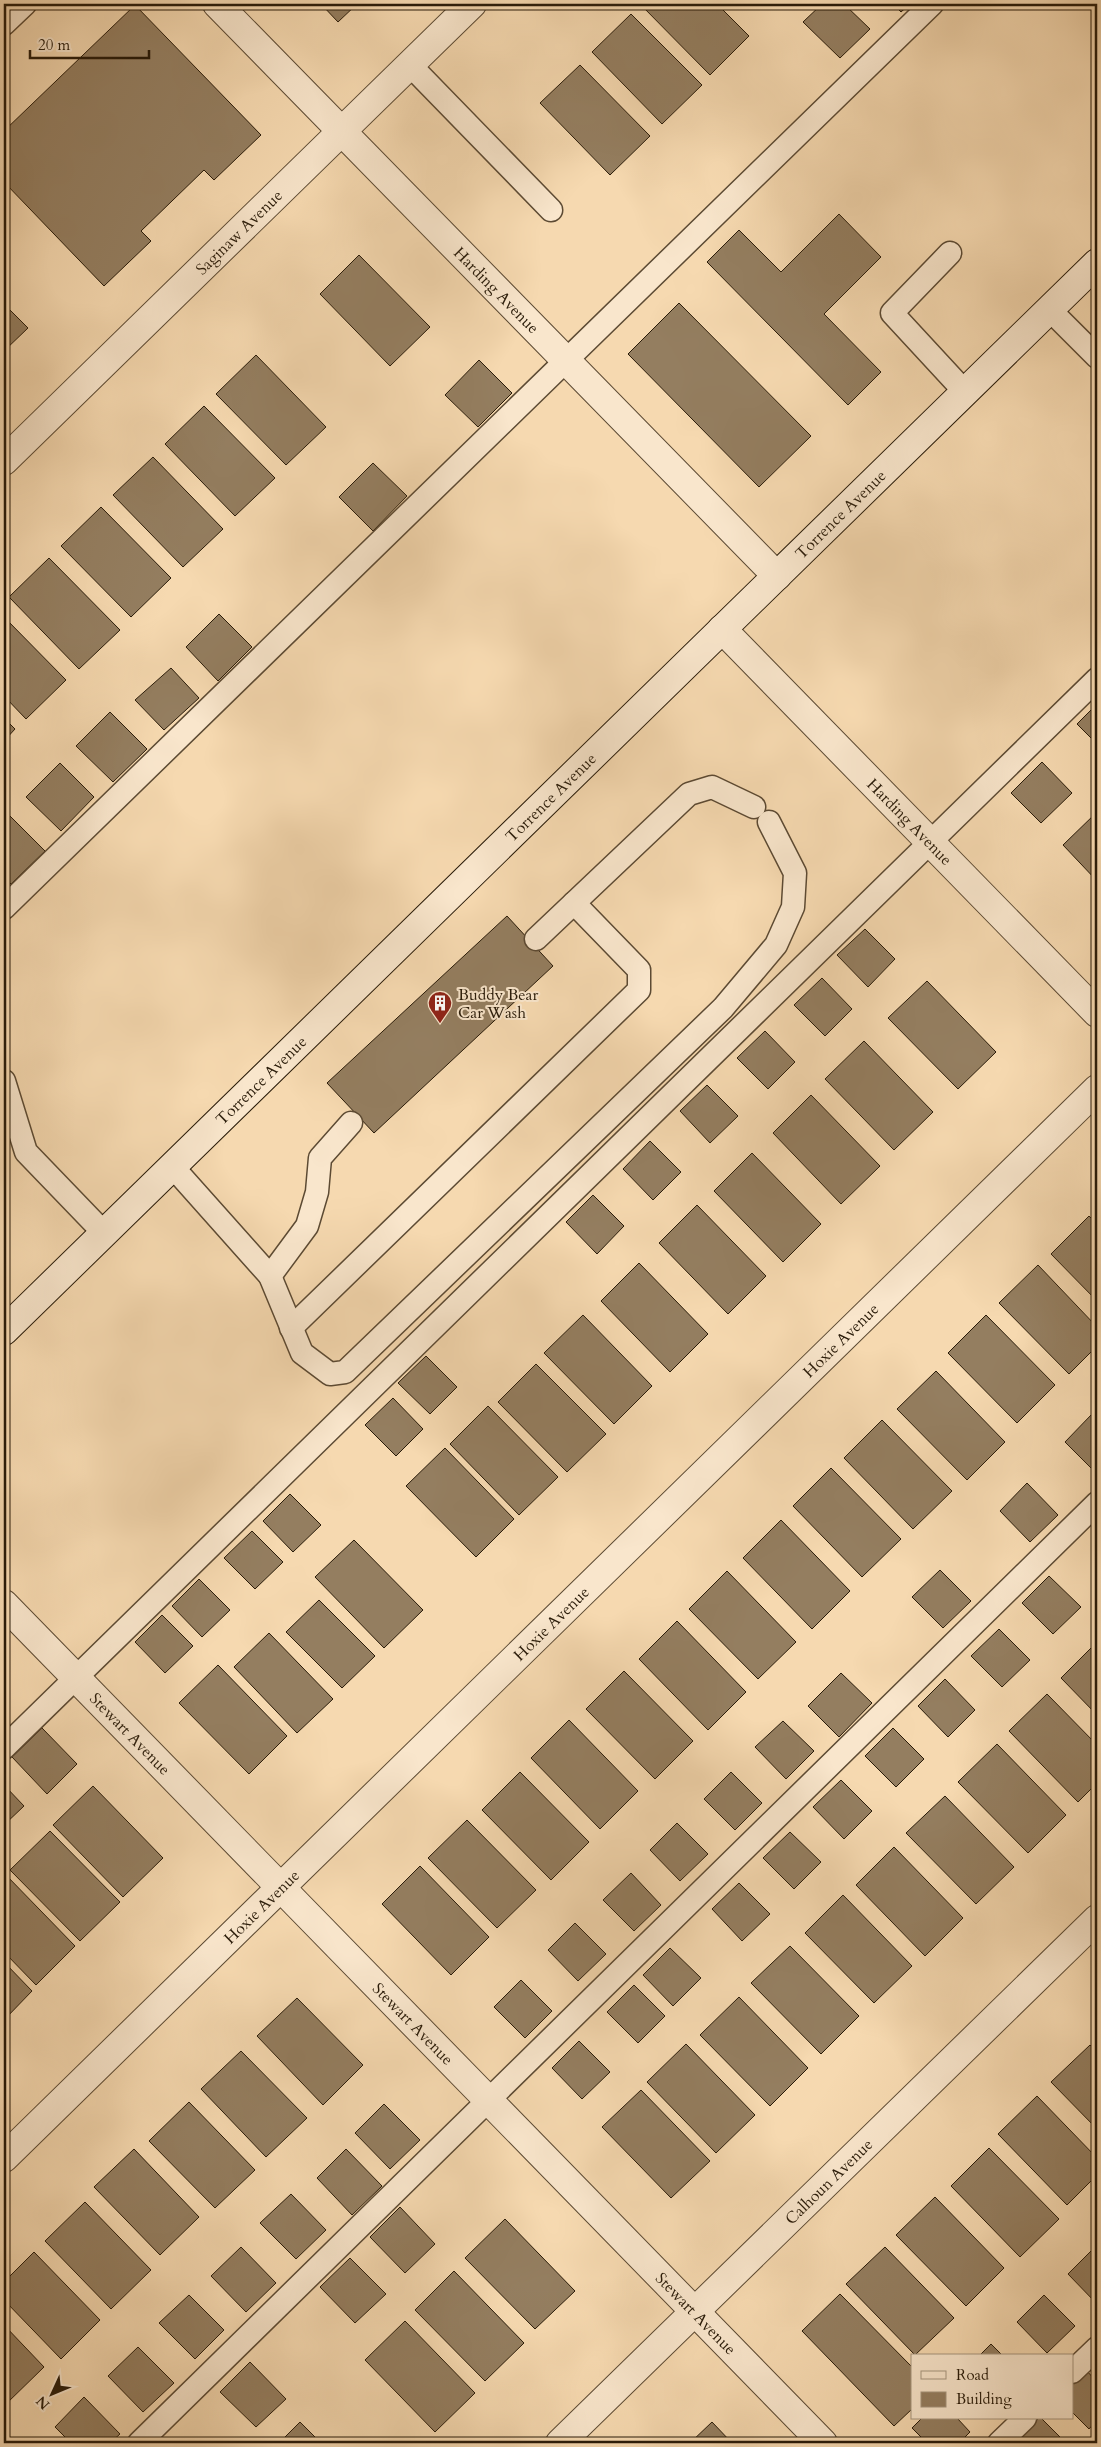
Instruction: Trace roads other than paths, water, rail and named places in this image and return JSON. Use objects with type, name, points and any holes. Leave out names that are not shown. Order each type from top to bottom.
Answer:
[{"type":"street","name":"Harding Avenue","points":[[217,4],[777,576]]},
{"type":"street","name":"Saginaw Avenue","points":[[4,461],[472,4]]},
{"type":"street","name":"Torrence Avenue","points":[[4,1331],[1097,264]]},
{"type":"street","name":"Harding Avenue","points":[[722,630],[1097,1013]]},
{"type":"street","name":"Hoxie Avenue","points":[[4,2158],[1097,1088]]},
{"type":"street","name":"Stewart Avenue","points":[[4,1604],[823,2443]]},
{"type":"street","name":"Calhoun Avenue","points":[[560,2443],[1097,1919]]},
{"type":"lane","points":[[4,24],[25,4]]},
{"type":"lane","points":[[4,908],[932,4]]},
{"type":"lane","points":[[410,65],[551,210]]},
{"type":"lane","points":[[950,254],[892,313],[965,392]]},
{"type":"lane","points":[[1050,310],[1097,357]]},
{"type":"lane","points":[[4,1748],[1097,679]]},
{"type":"lane","points":[[172,1166],[270,1276],[302,1353],[330,1374],[346,1372],[723,1008],[776,945],[793,907],[795,873],[761,815],[712,787],[689,794],[536,939]]},
{"type":"lane","points":[[291,1328],[639,990],[639,970],[574,903]]},
{"type":"lane","points":[[4,1081],[10,1125],[26,1152],[104,1233]]},
{"type":"lane","points":[[270,1276],[307,1226],[317,1192],[320,1158],[351,1123]]},
{"type":"lane","points":[[139,2443],[489,2102],[1097,1503]]},
{"type":"lane","points":[[1074,2370],[1097,2348]]},
{"type":"lane","points":[[1000,2443],[1023,2420]]},
{"type":"place","name":"Buddy Bear Car Wash","points":[[440,1024]]}]
